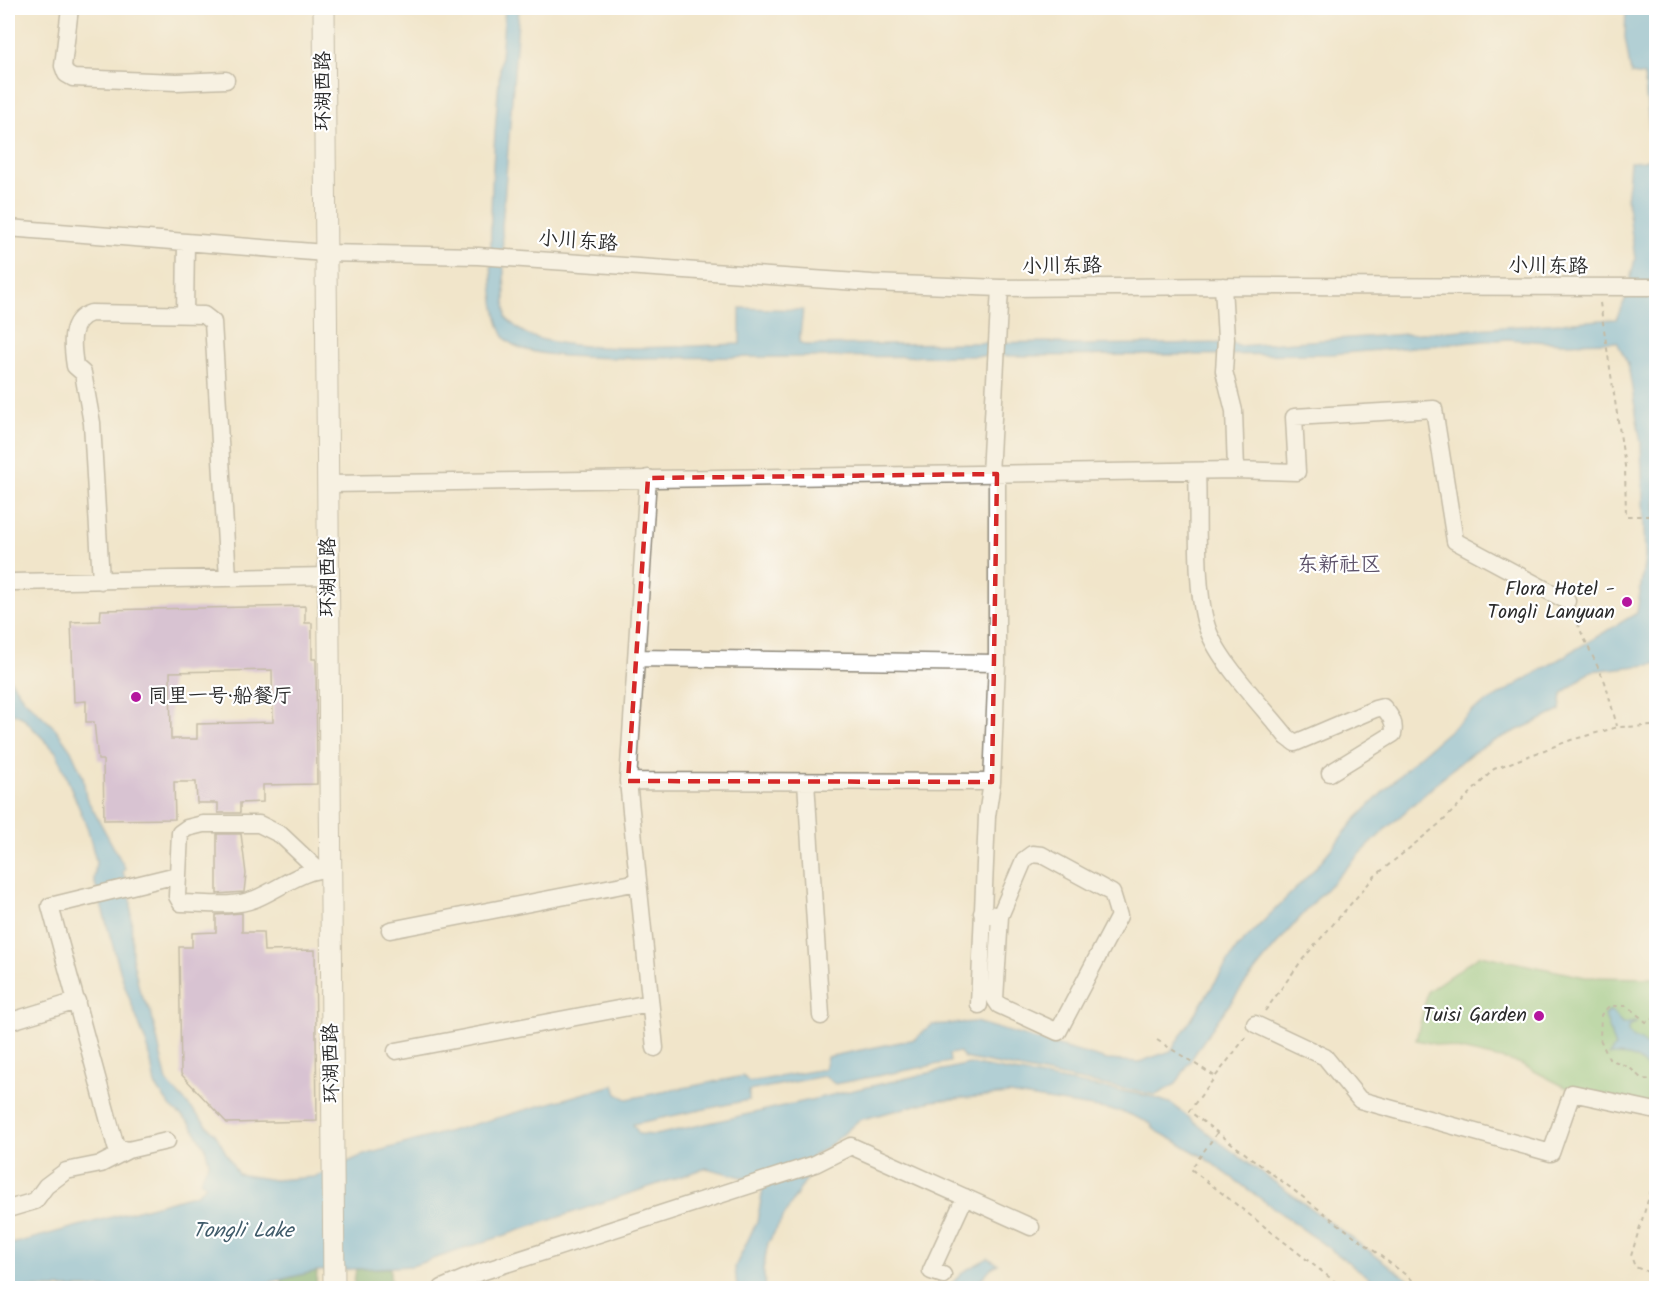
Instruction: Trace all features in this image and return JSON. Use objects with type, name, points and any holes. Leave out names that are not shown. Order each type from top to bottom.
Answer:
[{"type":"main road","name":"环湖西路","points":[[324,8],[325,253],[330,484],[323,868],[334,1146],[334,1288]]},
{"type":"street","points":[[70,8],[63,66],[66,74],[73,78],[177,82],[226,80]]},
{"type":"street","name":"小川东路","points":[[8,228],[325,253],[478,256],[872,283],[1000,288],[1656,287]]},
{"type":"street","points":[[186,242],[186,314]]},
{"type":"street","points":[[1223,286],[1226,339],[1224,371],[1234,411],[1236,470]]},
{"type":"street","points":[[979,1005],[987,816],[992,782],[997,663],[993,474],[994,372],[1000,288]]},
{"type":"street","points":[[101,581],[92,423],[83,373],[75,366],[74,327],[83,315],[91,313],[204,315],[213,322],[228,578]]},
{"type":"street","points":[[330,484],[1236,470],[1297,472],[1294,417],[1434,409],[1455,541],[1567,601]]},
{"type":"street","points":[[1197,471],[1202,606],[1208,632],[1222,656],[1295,743],[1383,707],[1395,728],[1393,734],[1330,773]]},
{"type":"street","points":[[648,478],[628,781],[655,1048]]},
{"type":"street","points":[[14,582],[329,576]]},
{"type":"street","points":[[636,658],[997,663]]},
{"type":"street","points":[[628,781],[992,782]]},
{"type":"street","points":[[806,782],[821,1016]]},
{"type":"street","points":[[203,824],[259,824],[281,835],[323,868],[254,899],[237,904],[181,903],[177,896],[180,833],[187,828],[203,824]]},
{"type":"street","points":[[1032,854],[1042,855],[1112,893],[1119,916],[1058,1032],[999,1005],[995,999],[1000,916],[1024,860],[1032,854]]},
{"type":"street","points":[[128,1150],[116,1147],[50,906],[177,875]]},
{"type":"street","points":[[390,930],[638,882]]},
{"type":"street","points":[[982,913],[1000,916]]},
{"type":"street","points":[[8,1022],[77,1001]]},
{"type":"street","points":[[396,1051],[650,1003]]},
{"type":"street","points":[[1255,1024],[1325,1057],[1360,1100],[1551,1153],[1572,1093],[1656,1111]]},
{"type":"street","points":[[8,1209],[35,1201],[46,1186],[66,1171],[101,1164],[128,1150],[167,1141]]},
{"type":"street","points":[[442,1288],[475,1274],[815,1164],[850,1146],[1031,1227]]},
{"type":"street","points":[[943,1275],[931,1271],[965,1197]]},
{"type":"path","points":[[1604,288],[1625,466],[1626,516],[1656,516]]},
{"type":"path","points":[[1567,601],[1605,682],[1618,728]]},
{"type":"path","points":[[1424,1288],[1189,1111],[1302,960],[1375,876],[1444,820],[1494,769],[1571,740],[1618,728],[1656,726]]},
{"type":"path","points":[[1656,1018],[1646,1022],[1627,1006],[1609,1006],[1601,1015],[1600,1039],[1609,1059],[1629,1066],[1642,1079],[1656,1080]]},
{"type":"path","points":[[1157,1040],[1216,1077]]},
{"type":"path","points":[[1217,1133],[1191,1169],[1343,1288]]},
{"type":"path","points":[[1656,1174],[1630,1256],[1635,1267],[1656,1275]]},
{"type":"highlighted area","points":[[997,474],[992,782],[628,781],[648,478]]},
{"type":"green space","name":"Tuisi Garden","points":[[1480,955],[1585,977],[1656,978],[1656,1107],[1565,1087],[1519,1063],[1416,1040],[1428,991]]},
{"type":"green space","points":[[390,1268],[391,1288],[353,1288],[356,1269]]},
{"type":"green space","points":[[317,1271],[316,1288],[282,1288],[282,1279]]},
{"type":"water","name":"Tongli Lake","points":[[505,8],[519,8],[502,227],[506,318],[516,327],[536,338],[583,346],[637,348],[740,344],[740,308],[803,310],[799,342],[805,345],[1058,342],[1066,345],[1232,343],[1238,346],[1616,319],[1626,298],[1635,259],[1627,198],[1630,162],[1645,161],[1652,154],[1644,76],[1631,74],[1625,37],[1626,8],[1656,8],[1656,664],[1591,671],[1562,694],[1560,711],[1477,750],[1454,767],[1385,830],[1286,933],[1227,1008],[1176,1084],[1156,1095],[964,1058],[960,1052],[949,1054],[950,1062],[835,1084],[824,1076],[749,1091],[749,1100],[633,1124],[639,1134],[656,1135],[969,1064],[1149,1096],[1172,1104],[1218,1141],[1420,1288],[1384,1288],[1202,1156],[1155,1130],[1150,1123],[1124,1112],[1009,1094],[932,1101],[859,1120],[833,1143],[813,1156],[805,1181],[768,1243],[763,1269],[766,1288],[737,1288],[735,1267],[757,1221],[763,1190],[746,1178],[706,1168],[412,1266],[317,1271],[245,1288],[8,1288],[8,1245],[197,1194],[206,1185],[200,1180],[209,1162],[205,1147],[190,1123],[171,1107],[155,1085],[149,1051],[124,984],[94,880],[96,861],[87,827],[56,752],[22,717],[8,711],[8,635],[12,662],[9,678],[24,699],[56,729],[71,750],[83,777],[86,797],[125,868],[123,872],[131,900],[132,957],[140,993],[151,1012],[167,1082],[216,1135],[238,1174],[274,1180],[314,1177],[361,1156],[614,1085],[617,1094],[627,1099],[743,1076],[749,1082],[824,1069],[827,1057],[915,1039],[932,1025],[975,1022],[1107,1060],[1139,1062],[1171,1051],[1237,948],[1312,872],[1355,820],[1418,757],[1472,711],[1637,613],[1645,557],[1641,444],[1628,364],[1617,342],[1561,343],[1508,339],[1332,354],[624,358],[542,353],[513,345],[505,338],[496,314],[492,277],[492,180]]},
{"type":"water","points":[[1611,1011],[1622,1024],[1637,1022],[1628,1027],[1628,1033],[1634,1039],[1641,1040],[1653,1055],[1656,1064],[1654,1074],[1651,1074],[1642,1063],[1633,1057],[1609,1055],[1615,1047],[1604,1015]]},
{"type":"water","points":[[988,1258],[998,1264],[991,1268],[973,1288],[947,1288],[964,1271]]},
{"type":"building","name":"同里一号·船餐厅","points":[[305,606],[305,623],[312,623],[312,659],[316,659],[317,784],[263,785],[263,802],[240,803],[240,813],[218,813],[218,803],[197,803],[196,782],[174,782],[175,819],[104,820],[103,760],[98,760],[94,722],[86,722],[86,701],[74,702],[71,622],[100,621],[101,610]],"holes":[[[272,670],[273,722],[197,724],[197,739],[171,739],[170,672]]]},
{"type":"building","points":[[217,834],[241,834],[246,874],[244,892],[217,894]]},
{"type":"building","points":[[242,913],[242,932],[263,932],[264,951],[315,950],[317,1121],[227,1123],[181,1074],[179,947],[192,947],[192,933],[216,932],[216,915]]},
{"type":"place","name":"Flora Hotel - Tongli Lanyuan","points":[[1627,602]]},
{"type":"place","name":"同里一号·船餐厅","points":[[136,697]]},
{"type":"place","name":"Tuisi Garden","points":[[1539,1016]]},
{"type":"district","name":"东新社区","points":[[1339,565]]}]
